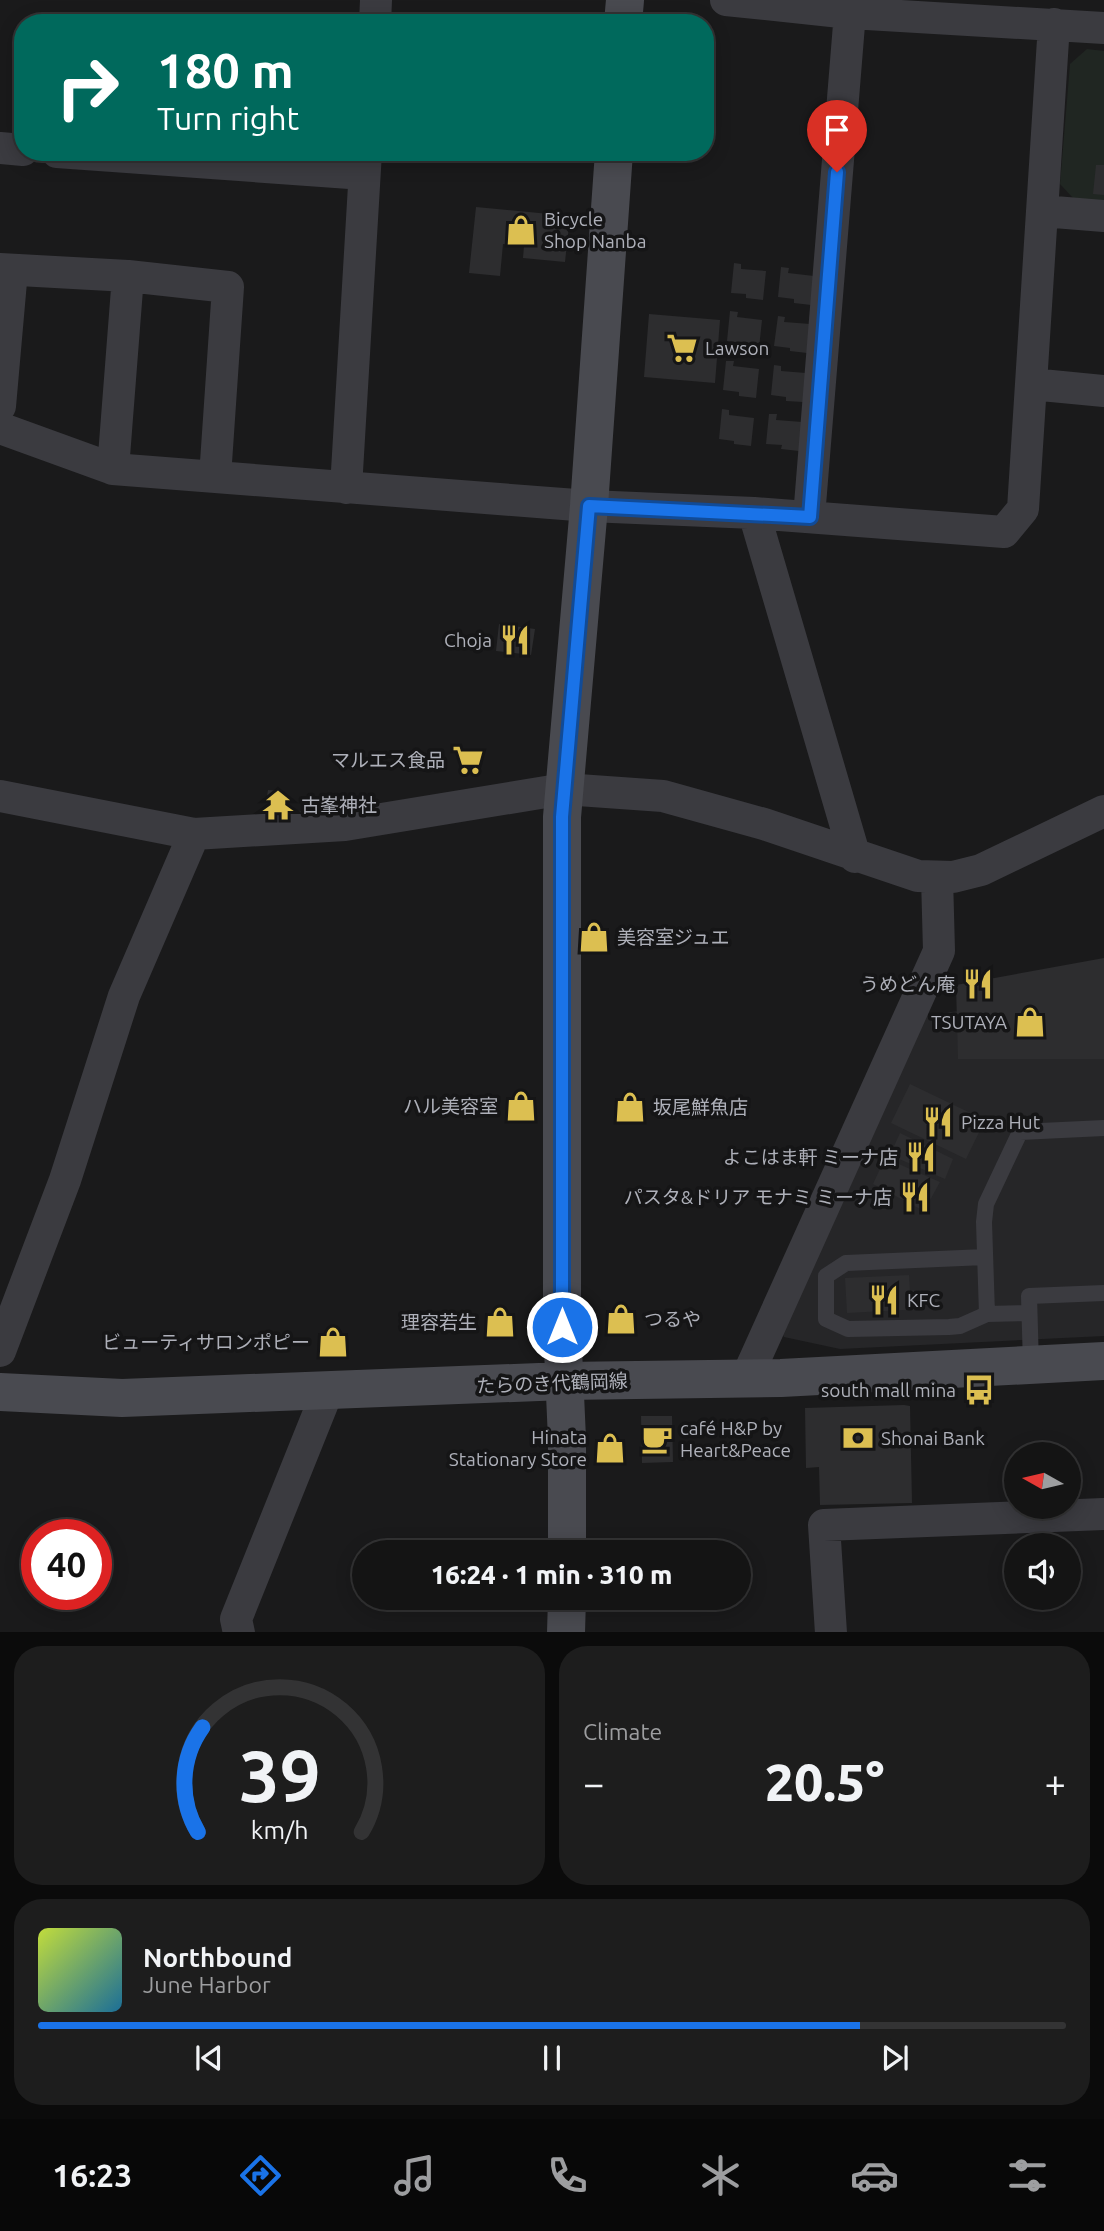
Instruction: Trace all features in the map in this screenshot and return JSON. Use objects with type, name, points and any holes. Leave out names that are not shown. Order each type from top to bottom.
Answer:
[{"type":"street","points":[[726,0],[850,6],[1104,28]]},
{"type":"street","points":[[810,517],[850,6]]},
{"type":"street","points":[[0,428],[113,469],[589,506],[754,513],[1004,532],[1023,509],[1054,24]]},
{"type":"street","points":[[309,161],[365,163],[346,488]]},
{"type":"street","points":[[567,1540],[567,1439],[562,1327],[562,817],[589,506],[613,161]]},
{"type":"street","points":[[1042,211],[1104,216]]},
{"type":"street","points":[[0,396],[6,269],[128,276],[228,287],[215,477]]},
{"type":"street","points":[[113,469],[128,276]]},
{"type":"street","points":[[1031,384],[1104,391]]},
{"type":"street","points":[[754,513],[855,856]]},
{"type":"street","points":[[0,796],[194,834],[345,825],[564,789],[663,796],[764,824],[918,876],[937,877],[953,877],[981,870],[1104,811]]},
{"type":"street","points":[[0,1351],[65,1180],[124,996],[194,834]]},
{"type":"street","points":[[746,1379],[939,951],[937,877]]},
{"type":"street","name":"たらのき代鶴岡線","points":[[0,1392],[122,1398],[564,1381],[746,1379],[1104,1361]]},
{"type":"street","points":[[239,1632],[236,1619],[328,1390]]},
{"type":"street","points":[[831,1632],[824,1525],[1104,1514]]},
{"type":"lane","points":[[987,1314],[984,1222],[986,1204],[1020,1132],[1104,1128]]},
{"type":"lane","points":[[985,1257],[846,1264],[826,1276],[826,1320],[848,1329],[949,1327],[961,1326],[987,1314],[1030,1312]]},
{"type":"lane","points":[[1031,1364],[1029,1296],[1104,1293]]},
{"type":"shaded area","points":[[1087,49],[1104,51],[1104,201],[1074,199],[1060,184],[1070,64]]},
{"type":"shaded area","name":"south mall mina","points":[[1104,990],[1104,1336],[840,1349],[784,1337],[779,1327],[925,1015],[1045,1001]]},
{"type":"building","points":[[1096,165],[1104,165],[1104,195],[1093,194]]},
{"type":"building","name":"Bicycle Shop Nanba","points":[[476,207],[570,216],[565,262],[523,258],[524,246],[503,244],[500,276],[469,273]]},
{"type":"building","points":[[734,263],[741,264],[741,269],[766,271],[763,300],[746,298],[746,294],[731,293]]},
{"type":"building","points":[[781,267],[789,268],[788,273],[814,276],[811,305],[778,297]]},
{"type":"building","points":[[730,311],[738,312],[737,317],[762,320],[759,348],[742,347],[743,343],[727,341]]},
{"type":"building","name":"Lawson","points":[[649,314],[720,320],[715,383],[644,377]]},
{"type":"building","points":[[778,316],[785,317],[784,322],[810,324],[807,353],[774,346]]},
{"type":"building","points":[[726,361],[734,361],[733,366],[759,369],[756,398],[723,390]]},
{"type":"building","points":[[774,365],[781,366],[781,371],[806,373],[803,402],[786,401],[786,397],[771,395]]},
{"type":"building","points":[[722,409],[729,410],[729,415],[754,418],[751,446],[719,439]]},
{"type":"building","points":[[769,414],[777,414],[776,420],[802,422],[799,451],[781,449],[782,445],[766,444]]},
{"type":"building","name":"Choja","points":[[499,624],[535,629],[531,655],[496,651]]},
{"type":"building","points":[[268,790],[282,791],[280,805],[266,803]]},
{"type":"building","name":"TSUTAYA","points":[[1104,958],[1104,1059],[958,1059],[956,985]]},
{"type":"building","name":"Pizza Hut","points":[[910,1084],[985,1120],[966,1159],[891,1123]]},
{"type":"building","name":"よこはま軒 ミーナ店","points":[[900,1133],[953,1159],[945,1179],[890,1155]]},
{"type":"building","name":"パスタ&ドリア モナミ ミーナ店","points":[[885,1158],[940,1182],[924,1211],[873,1184]]},
{"type":"building","name":"KFC","points":[[909,1275],[910,1291],[921,1290],[922,1309],[847,1313],[845,1278]]},
{"type":"building","name":"Shonai Bank","points":[[910,1406],[912,1503],[820,1505],[819,1467],[806,1468],[805,1408]]},
{"type":"building","name":"café H&P by Heart&Peace","points":[[641,1416],[672,1416],[673,1462],[642,1463]]},
{"type":"place","name":"Bicycle Shop Nanba","points":[[521,230]]},
{"type":"place","name":"Lawson","points":[[682,348]]},
{"type":"place","name":"Choja","points":[[515,640]]},
{"type":"place","name":"マルエス食品","points":[[468,760]]},
{"type":"place","name":"古峯神社","points":[[278,805]]},
{"type":"place","name":"美容室ジュエ","points":[[594,937]]},
{"type":"place","name":"うめどん庵","points":[[978,984]]},
{"type":"place","name":"TSUTAYA","points":[[1030,1022]]},
{"type":"place","name":"ハル美容室","points":[[521,1106]]},
{"type":"place","name":"坂尾鮮魚店","points":[[630,1107]]},
{"type":"place","name":"Pizza Hut","points":[[938,1122]]},
{"type":"place","name":"よこはま軒 ミーナ店","points":[[921,1157]]},
{"type":"place","name":"パスタ&ドリア モナミ ミーナ店","points":[[915,1197]]},
{"type":"place","name":"KFC","points":[[884,1300]]},
{"type":"place","name":"つるや","points":[[621,1319]]},
{"type":"place","name":"理容若生","points":[[500,1322]]},
{"type":"place","name":"ビューティサロンポピー","points":[[333,1342]]},
{"type":"place","name":"south mall mina","points":[[979,1390]]},
{"type":"place","name":"Shonai Bank","points":[[858,1438]]},
{"type":"place","name":"café H&P by Heart&Peace","points":[[657,1439]]},
{"type":"place","name":"Hinata Stationary Store","points":[[610,1448]]},
{"type":"route","points":[[562,1327],[562,817],[589,506],[810,517],[837,172]]}]
